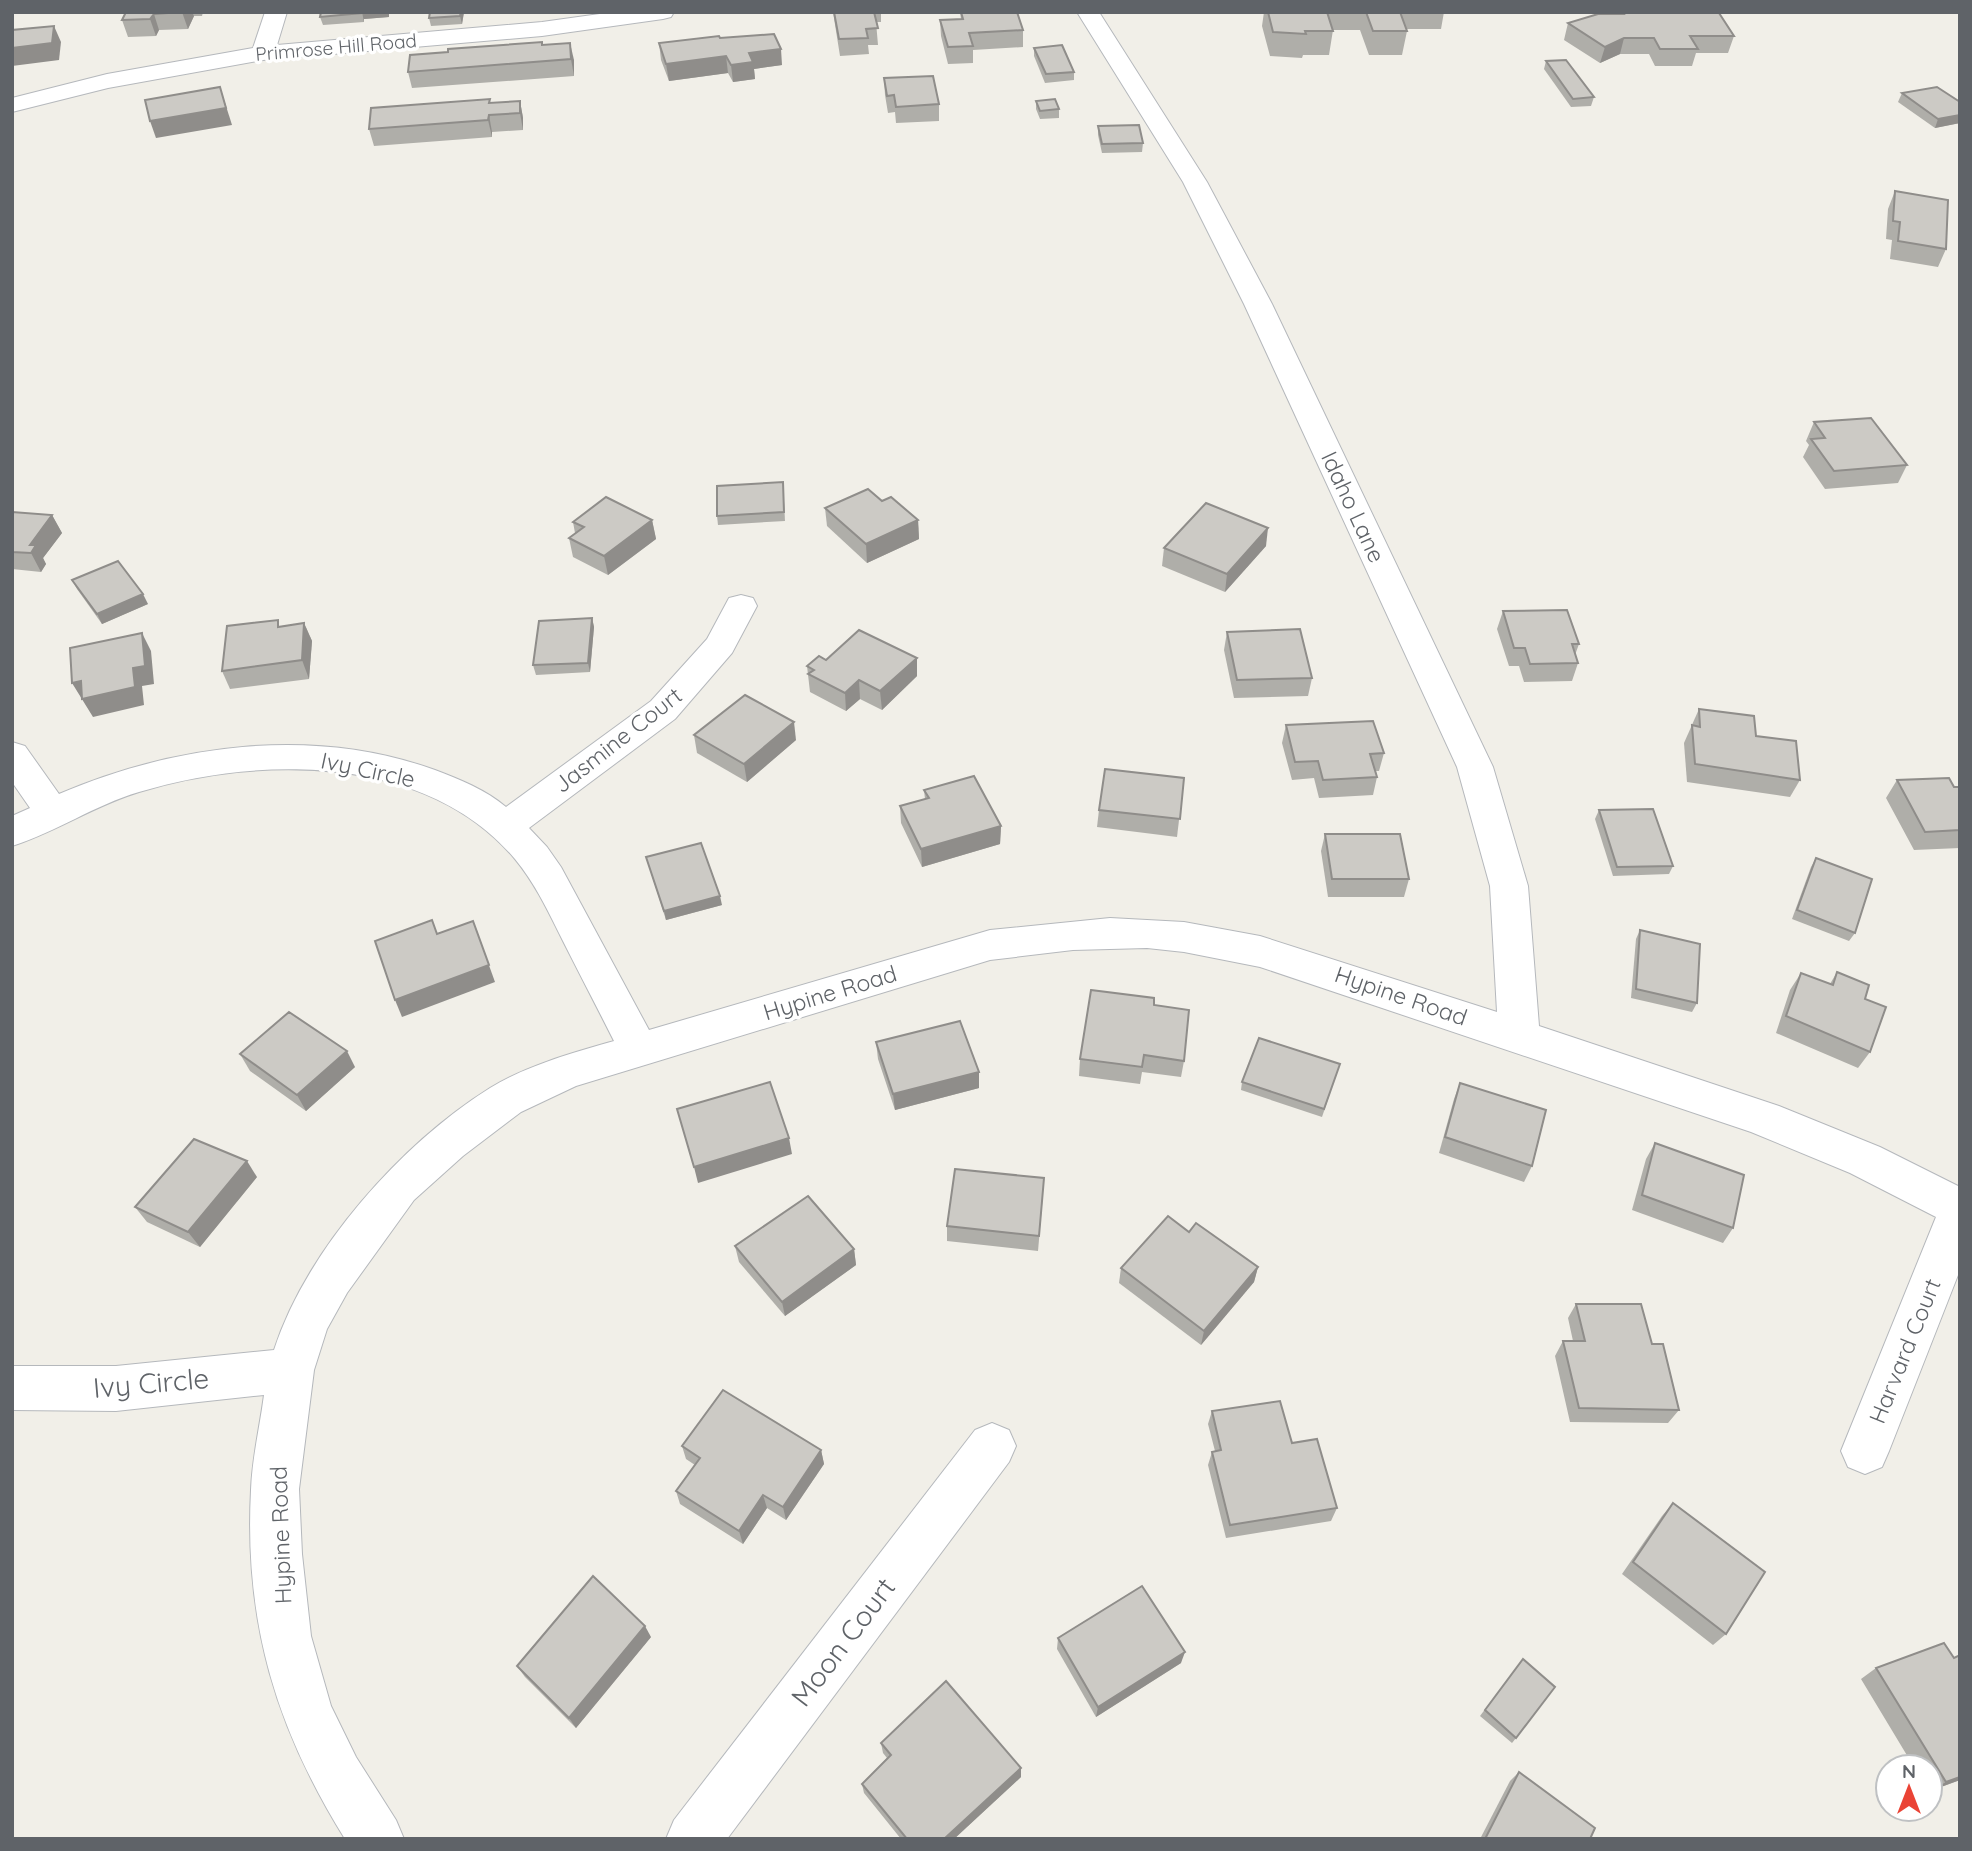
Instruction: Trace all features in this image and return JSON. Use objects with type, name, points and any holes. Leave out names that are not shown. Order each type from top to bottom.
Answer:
[{"type":"street","points":[[263,53],[276,12]]},
{"type":"street","name":"Primrose Hill Road","points":[[12,105],[107,81],[263,53],[542,29],[663,12]]},
{"type":"street","name":"Idaho Lane","points":[[1088,12],[1195,182],[1258,304],[1475,767],[1509,886],[1520,1036]]},
{"type":"street","name":"Jasmine Court","points":[[505,827],[663,709],[692,680],[720,645],[741,606]]},
{"type":"street","points":[[12,755],[52,812]]},
{"type":"street","name":"Ivy Circle","points":[[12,832],[103,790],[154,775],[242,760],[303,757],[351,761],[395,770],[472,803],[505,827],[544,871],[639,1050]]},
{"type":"street","name":"Hypine Road","points":[[377,1839],[338,1776],[307,1713],[285,1636],[277,1555],[275,1489],[290,1370],[306,1322],[331,1279],[399,1187],[448,1143],[506,1100],[565,1072],[990,945],[1050,935],[1113,930],[1175,933],[1245,946],[1764,1119],[1865,1160],[1960,1210]]},
{"type":"street","name":"Harvard Court","points":[[1865,1451],[1960,1210]]},
{"type":"street","name":"Ivy Circle","points":[[12,1388],[39,1391],[93,1390],[290,1370]]},
{"type":"street","name":"Moon Court","points":[[693,1839],[992,1446]]},
{"type":"building","points":[[126,12],[182,12],[154,14],[150,19],[122,20]]},
{"type":"building","points":[[321,12],[362,12],[362,13],[320,17]]},
{"type":"building","points":[[430,12],[461,12],[460,16],[429,18]]},
{"type":"building","points":[[834,12],[874,12],[878,28],[866,29],[868,38],[839,39]]},
{"type":"building","points":[[961,12],[1017,12],[1023,30],[969,33],[973,46],[948,47],[940,20],[963,19]]},
{"type":"building","points":[[1268,12],[1327,12],[1333,31],[1305,31],[1306,34],[1273,32]]},
{"type":"building","points":[[1366,12],[1400,12],[1407,31],[1373,31]]},
{"type":"building","points":[[1623,12],[1719,13],[1734,36],[1690,36],[1698,49],[1660,49],[1654,38],[1624,38],[1605,47],[1568,23],[1598,14],[1624,14]]},
{"type":"building","points":[[54,26],[52,43],[12,48],[12,30]]},
{"type":"building","points":[[774,34],[781,49],[749,53],[753,62],[731,65],[726,56],[666,64],[659,43],[719,36]]},
{"type":"building","points":[[542,42],[542,45],[570,43],[571,59],[408,72],[410,55],[448,52],[448,49]]},
{"type":"building","points":[[1062,45],[1074,72],[1046,74],[1034,48]]},
{"type":"building","points":[[1566,60],[1594,97],[1573,99],[1546,61]]},
{"type":"building","points":[[933,76],[939,104],[896,107],[894,95],[887,96],[884,78]]},
{"type":"building","points":[[220,87],[226,108],[150,121],[145,100]]},
{"type":"building","points":[[1937,87],[1960,102],[1960,115],[1938,119],[1902,93]]},
{"type":"building","points":[[490,99],[489,103],[520,101],[520,113],[489,115],[488,120],[369,129],[371,108]]},
{"type":"building","points":[[1055,99],[1059,109],[1040,111],[1036,101]]},
{"type":"building","points":[[1139,125],[1143,143],[1102,144],[1098,126]]},
{"type":"building","points":[[1895,191],[1948,200],[1946,249],[1898,241],[1900,222],[1893,221]]},
{"type":"building","points":[[1871,418],[1907,465],[1834,471],[1811,439],[1825,438],[1814,422]]},
{"type":"building","points":[[783,482],[784,512],[717,516],[717,486]]},
{"type":"building","points":[[868,489],[882,501],[891,497],[918,520],[866,544],[825,508]]},
{"type":"building","points":[[606,497],[652,520],[604,556],[569,538],[584,527],[573,522]]},
{"type":"building","points":[[1206,503],[1268,528],[1227,574],[1164,548]]},
{"type":"building","points":[[12,512],[52,515],[30,545],[36,545],[31,553],[12,552]]},
{"type":"building","points":[[118,561],[143,594],[97,614],[72,580]]},
{"type":"building","points":[[1567,610],[1579,644],[1572,644],[1578,663],[1530,664],[1525,648],[1514,648],[1503,611]]},
{"type":"building","points":[[592,618],[588,663],[533,665],[539,621]]},
{"type":"building","points":[[278,620],[278,627],[304,623],[302,660],[222,671],[227,626]]},
{"type":"building","points":[[1300,629],[1312,678],[1237,680],[1227,632]]},
{"type":"building","points":[[859,630],[917,658],[880,691],[859,680],[845,693],[808,674],[814,670],[807,666],[819,656],[826,660]]},
{"type":"building","points":[[142,633],[145,666],[133,668],[135,687],[82,699],[81,681],[72,683],[70,648]]},
{"type":"building","points":[[745,695],[794,722],[744,764],[694,735]]},
{"type":"building","points":[[1699,709],[1754,716],[1756,736],[1796,741],[1800,780],[1695,764],[1692,725],[1700,727]]},
{"type":"building","points":[[1373,721],[1384,753],[1370,754],[1377,777],[1323,780],[1318,761],[1295,762],[1286,725]]},
{"type":"building","points":[[1105,769],[1184,778],[1180,819],[1099,810]]},
{"type":"building","points":[[974,776],[1001,826],[921,849],[900,806],[929,798],[924,790]]},
{"type":"building","points":[[1949,778],[1954,787],[1960,787],[1960,830],[1925,832],[1897,780]]},
{"type":"building","points":[[1653,809],[1673,866],[1617,867],[1599,810]]},
{"type":"building","points":[[1325,834],[1400,834],[1409,879],[1332,879]]},
{"type":"building","points":[[701,843],[720,896],[664,911],[646,857]]},
{"type":"building","points":[[1816,858],[1872,879],[1855,933],[1797,910]]},
{"type":"building","points":[[432,920],[437,934],[473,921],[489,965],[395,1000],[375,941]]},
{"type":"building","points":[[1640,930],[1700,944],[1697,1003],[1636,989]]},
{"type":"building","points":[[1837,972],[1869,985],[1865,999],[1886,1007],[1870,1052],[1786,1016],[1801,973],[1833,985]]},
{"type":"building","points":[[1091,990],[1154,998],[1154,1005],[1189,1010],[1184,1061],[1144,1055],[1142,1067],[1080,1059]]},
{"type":"building","points":[[289,1012],[347,1051],[297,1095],[240,1054]]},
{"type":"building","points":[[960,1021],[979,1072],[893,1094],[876,1042]]},
{"type":"building","points":[[1259,1038],[1340,1064],[1324,1109],[1242,1082]]},
{"type":"building","points":[[770,1082],[789,1138],[694,1167],[677,1109]]},
{"type":"building","points":[[1460,1083],[1546,1110],[1532,1166],[1445,1137]]},
{"type":"building","points":[[194,1139],[247,1161],[188,1232],[135,1207]]},
{"type":"building","points":[[1655,1143],[1744,1175],[1733,1228],[1642,1195]]},
{"type":"building","points":[[955,1169],[1044,1178],[1039,1236],[947,1226]]},
{"type":"building","points":[[808,1196],[854,1249],[782,1302],[735,1246]]},
{"type":"building","points":[[1168,1216],[1189,1232],[1196,1223],[1258,1267],[1204,1331],[1121,1268]]},
{"type":"building","points":[[1576,1304],[1641,1304],[1652,1344],[1663,1344],[1679,1410],[1579,1408],[1563,1341],[1585,1341]]},
{"type":"building","points":[[723,1390],[821,1450],[783,1507],[763,1495],[739,1531],[676,1491],[700,1458],[682,1446]]},
{"type":"building","points":[[1280,1401],[1292,1443],[1317,1439],[1337,1508],[1230,1525],[1212,1452],[1221,1450],[1212,1411]]},
{"type":"building","points":[[1673,1503],[1765,1572],[1726,1634],[1633,1562]]},
{"type":"building","points":[[593,1576],[645,1626],[569,1718],[517,1666]]},
{"type":"building","points":[[1142,1586],[1185,1652],[1098,1707],[1058,1638]]},
{"type":"building","points":[[1944,1643],[1954,1658],[1960,1655],[1960,1777],[1946,1782],[1944,1753],[1928,1753],[1876,1668]]},
{"type":"building","points":[[1523,1659],[1555,1687],[1516,1738],[1485,1710]]},
{"type":"building","points":[[946,1681],[1021,1768],[944,1839],[907,1839],[862,1784],[891,1755],[881,1743]]},
{"type":"building","points":[[1519,1772],[1595,1828],[1590,1839],[1485,1839]]}]
